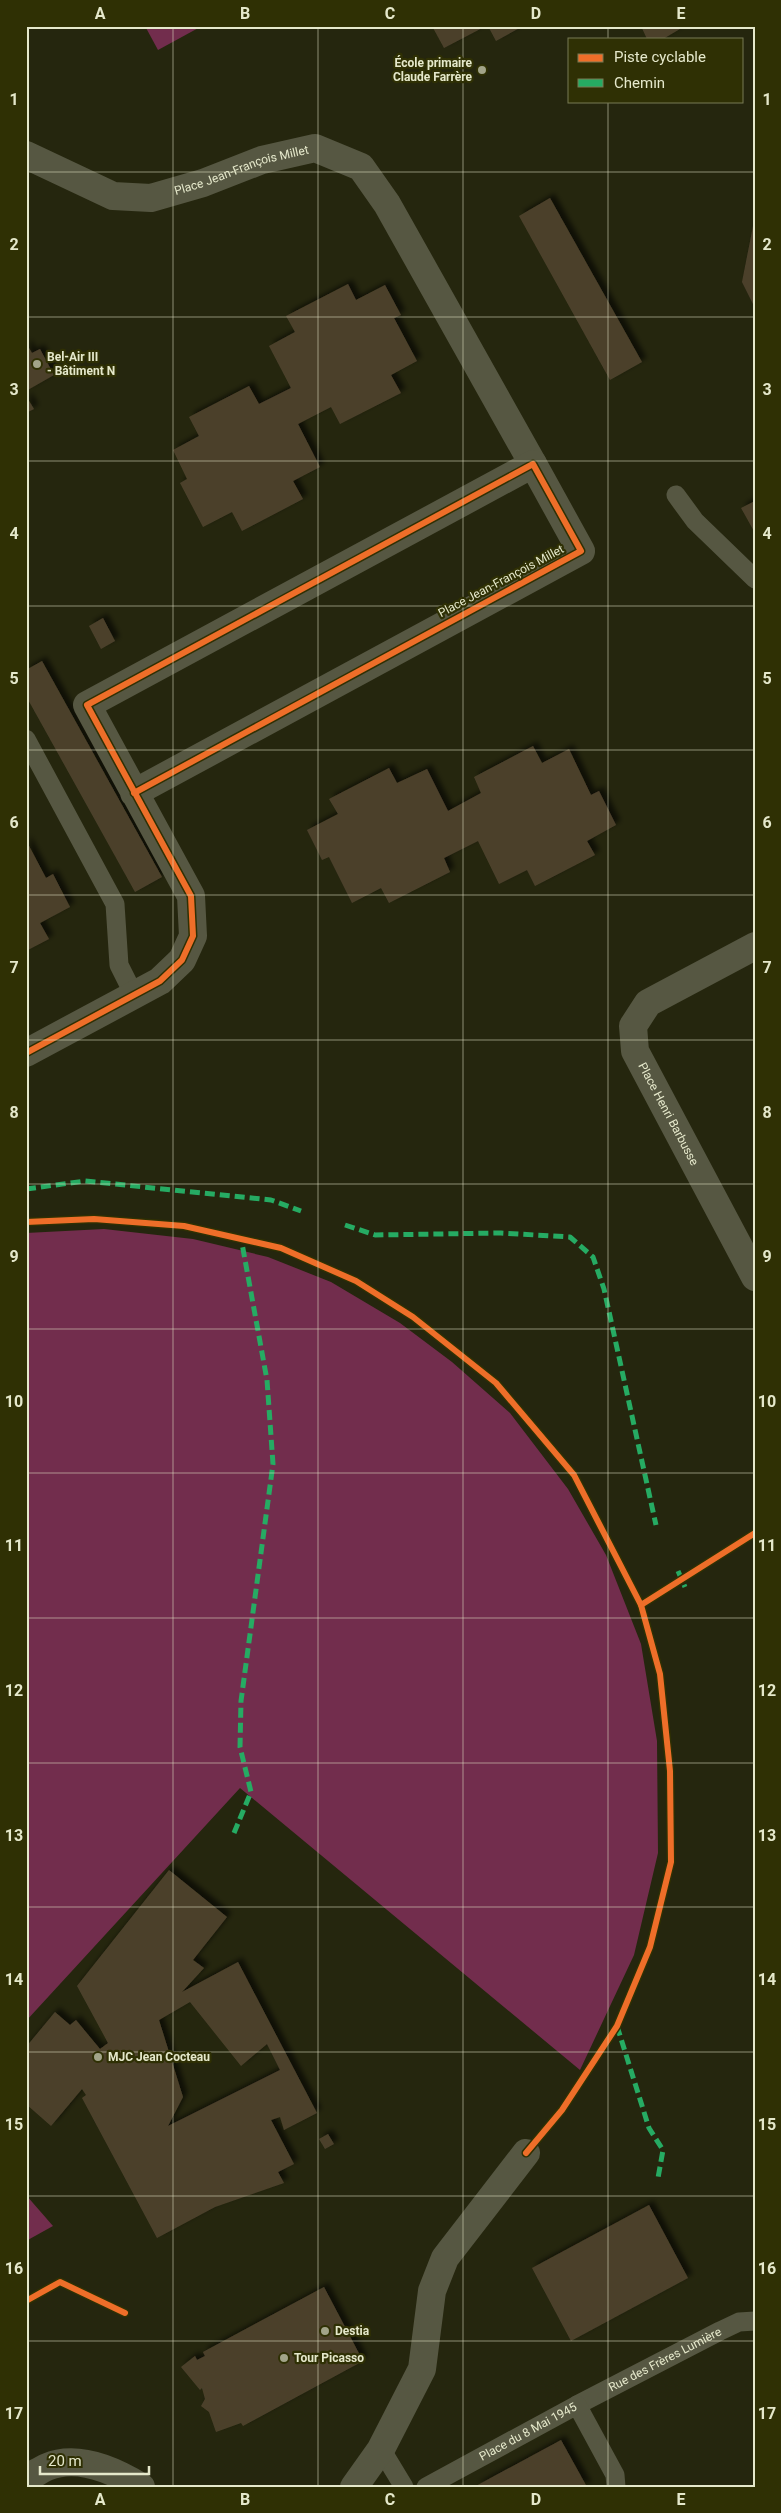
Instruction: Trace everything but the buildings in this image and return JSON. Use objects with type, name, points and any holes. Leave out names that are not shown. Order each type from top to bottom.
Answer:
[{"type":"street","name":"Place Jean-François Millet","points":[[26,155],[113,196],[151,198],[203,183],[262,160],[315,148],[361,167],[387,204],[580,551],[134,793]]},
{"type":"street","points":[[26,1052],[160,981],[182,960],[193,936],[191,896],[87,705],[533,464]]},
{"type":"street","name":"Place Henri Barbusse","points":[[755,946],[648,1003],[634,1026],[635,1052],[755,1277]]},
{"type":"street","points":[[354,2487],[381,2449],[422,2369],[432,2291],[445,2258],[526,2154]]},
{"type":"street","points":[[26,2478],[49,2466],[79,2463],[118,2473],[141,2487]]},
{"type":"lane","points":[[676,495],[695,521],[755,579]]},
{"type":"lane","points":[[26,738],[115,904],[119,965],[134,995]]},
{"type":"lane","name":"Rue des Frères Lumière","points":[[577,2405],[732,2325],[739,2322],[755,2321]]},
{"type":"lane","name":"Place du 8 Mai 1945","points":[[426,2487],[577,2405],[615,2475],[616,2487]]},
{"type":"lane","points":[[381,2449],[404,2487]]},
{"type":"shaded area","points":[[145,26],[202,26],[158,50]]},
{"type":"shaded area","points":[[104,1229],[193,1239],[268,1257],[331,1282],[400,1323],[452,1362],[510,1413],[568,1489],[606,1555],[641,1644],[657,1741],[658,1853],[634,1955],[580,2070],[240,1788],[26,2021],[26,1233]]},
{"type":"shaded area","points":[[26,2195],[53,2226],[26,2241]]},
{"type":"marked path","points":[[26,1189],[85,1181],[271,1200],[301,1211]]},
{"type":"marked path","points":[[345,1225],[375,1235],[501,1233],[570,1237],[593,1257],[604,1289],[656,1525]]},
{"type":"marked path","points":[[234,1833],[251,1792],[240,1747],[241,1701],[273,1464],[267,1380],[241,1238]]},
{"type":"marked path","points":[[678,1571],[685,1587]]},
{"type":"marked path","points":[[617,2026],[649,2128],[663,2150],[658,2178]]},
{"type":"cycle path","points":[[26,1053],[160,981],[182,960],[193,936],[191,896],[87,705],[533,464],[581,551],[134,793]]},
{"type":"cycle path","points":[[26,1222],[94,1219],[184,1226],[281,1248],[356,1281],[413,1317],[496,1383],[574,1475],[641,1605],[660,1674],[670,1771],[671,1862],[650,1947],[617,2026],[562,2110],[526,2153]]},
{"type":"cycle path","points":[[641,1605],[755,1533]]},
{"type":"cycle path","points":[[26,2301],[60,2282],[125,2313]]},
{"type":"place","name":"École primaire Claude Farrère","points":[[482,70]]},
{"type":"place","name":"Bel-Air III - Bâtiment N","points":[[37,364]]},
{"type":"place","name":"MJC Jean Cocteau","points":[[98,2057]]},
{"type":"place","name":"Destia","points":[[325,2331]]},
{"type":"place","name":"Tour Picasso","points":[[284,2358]]}]
